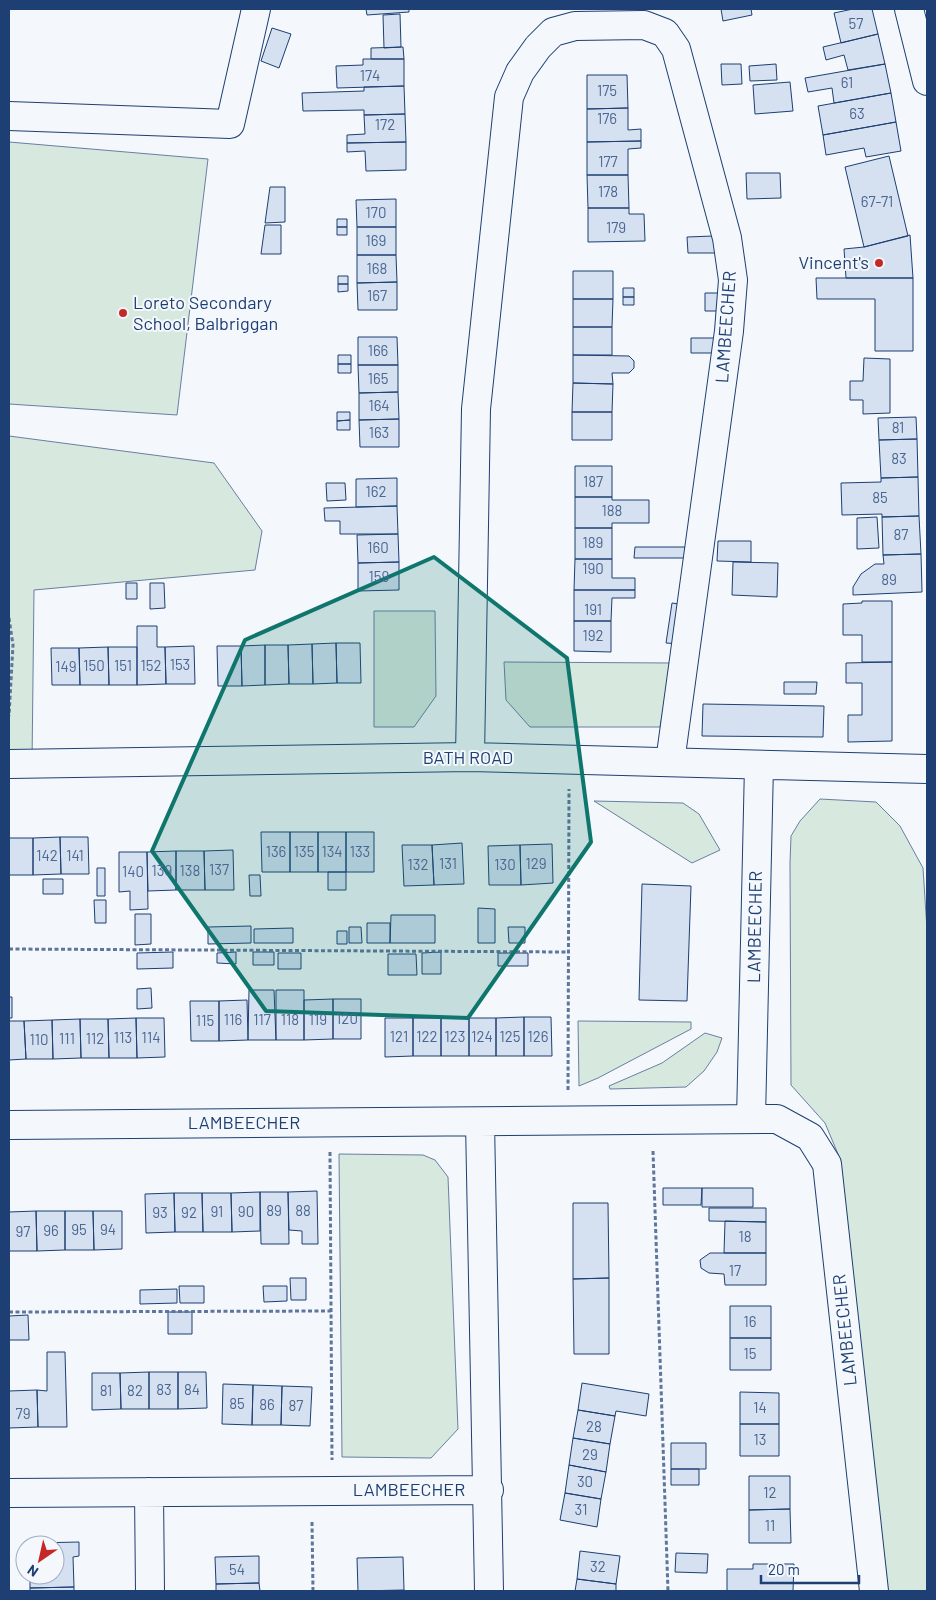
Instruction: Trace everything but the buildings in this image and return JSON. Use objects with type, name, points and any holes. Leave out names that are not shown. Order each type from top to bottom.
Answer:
[{"type":"street","points":[[9,116],[230,124],[256,9]]},
{"type":"street","points":[[909,9],[927,81]]},
{"type":"street","name":"LAMBEECHER","points":[[470,758],[476,409],[509,97],[520,72],[538,47],[553,32],[575,26],[644,24],[665,33],[676,49],[727,238],[733,280],[729,332],[670,762]]},
{"type":"street","name":"BATH ROAD","points":[[9,764],[470,758],[927,769]]},
{"type":"street","name":"LAMBEECHER","points":[[751,1119],[759,765]]},
{"type":"street","name":"LAMBEECHER","points":[[9,1125],[777,1119],[792,1126],[810,1137],[826,1164],[874,1591]]},
{"type":"street","name":"LAMBEECHER","points":[[480,1122],[490,1591]]},
{"type":"street","name":"LAMBEECHER","points":[[9,1493],[488,1490]]},
{"type":"street","points":[[148,1492],[150,1591]]},
{"type":"path","points":[[9,618],[13,645],[9,716]]},
{"type":"path","points":[[568,1121],[569,760]]},
{"type":"path","points":[[9,949],[568,952]]},
{"type":"path","points":[[652,1120],[668,1591]]},
{"type":"path","points":[[313,1591],[322,1491],[331,1311],[330,1123]]},
{"type":"path","points":[[9,1312],[331,1311]]},
{"type":"highlighted area","points":[[434,557],[567,658],[591,842],[468,1018],[266,1011],[152,851],[245,640]]},
{"type":"shaded area","points":[[9,142],[208,159],[177,415],[9,404]]},
{"type":"shaded area","points":[[9,436],[214,463],[262,531],[255,570],[34,590],[32,764],[9,764]]},
{"type":"shaded area","points":[[374,611],[435,611],[436,696],[414,727],[374,727]]},
{"type":"shaded area","points":[[504,662],[672,663],[660,727],[530,727],[506,700]]},
{"type":"shaded area","points":[[820,799],[876,802],[900,826],[923,868],[927,930],[927,1591],[887,1591],[838,1154],[825,1123],[791,1085],[791,836],[800,821]]},
{"type":"shaded area","points":[[594,801],[683,803],[699,814],[720,850],[692,863]]},
{"type":"shaded area","points":[[578,1021],[691,1022],[691,1029],[579,1086]]},
{"type":"shaded area","points":[[705,1033],[722,1038],[717,1052],[704,1071],[686,1087],[610,1089],[609,1086],[662,1063]]},
{"type":"shaded area","points":[[339,1154],[423,1155],[435,1160],[448,1177],[458,1429],[431,1458],[342,1457]]},
{"type":"place","name":"Vincent's","points":[[879,263]]},
{"type":"place","name":"Loreto Secondary School, Balbriggan","points":[[123,313]]}]
